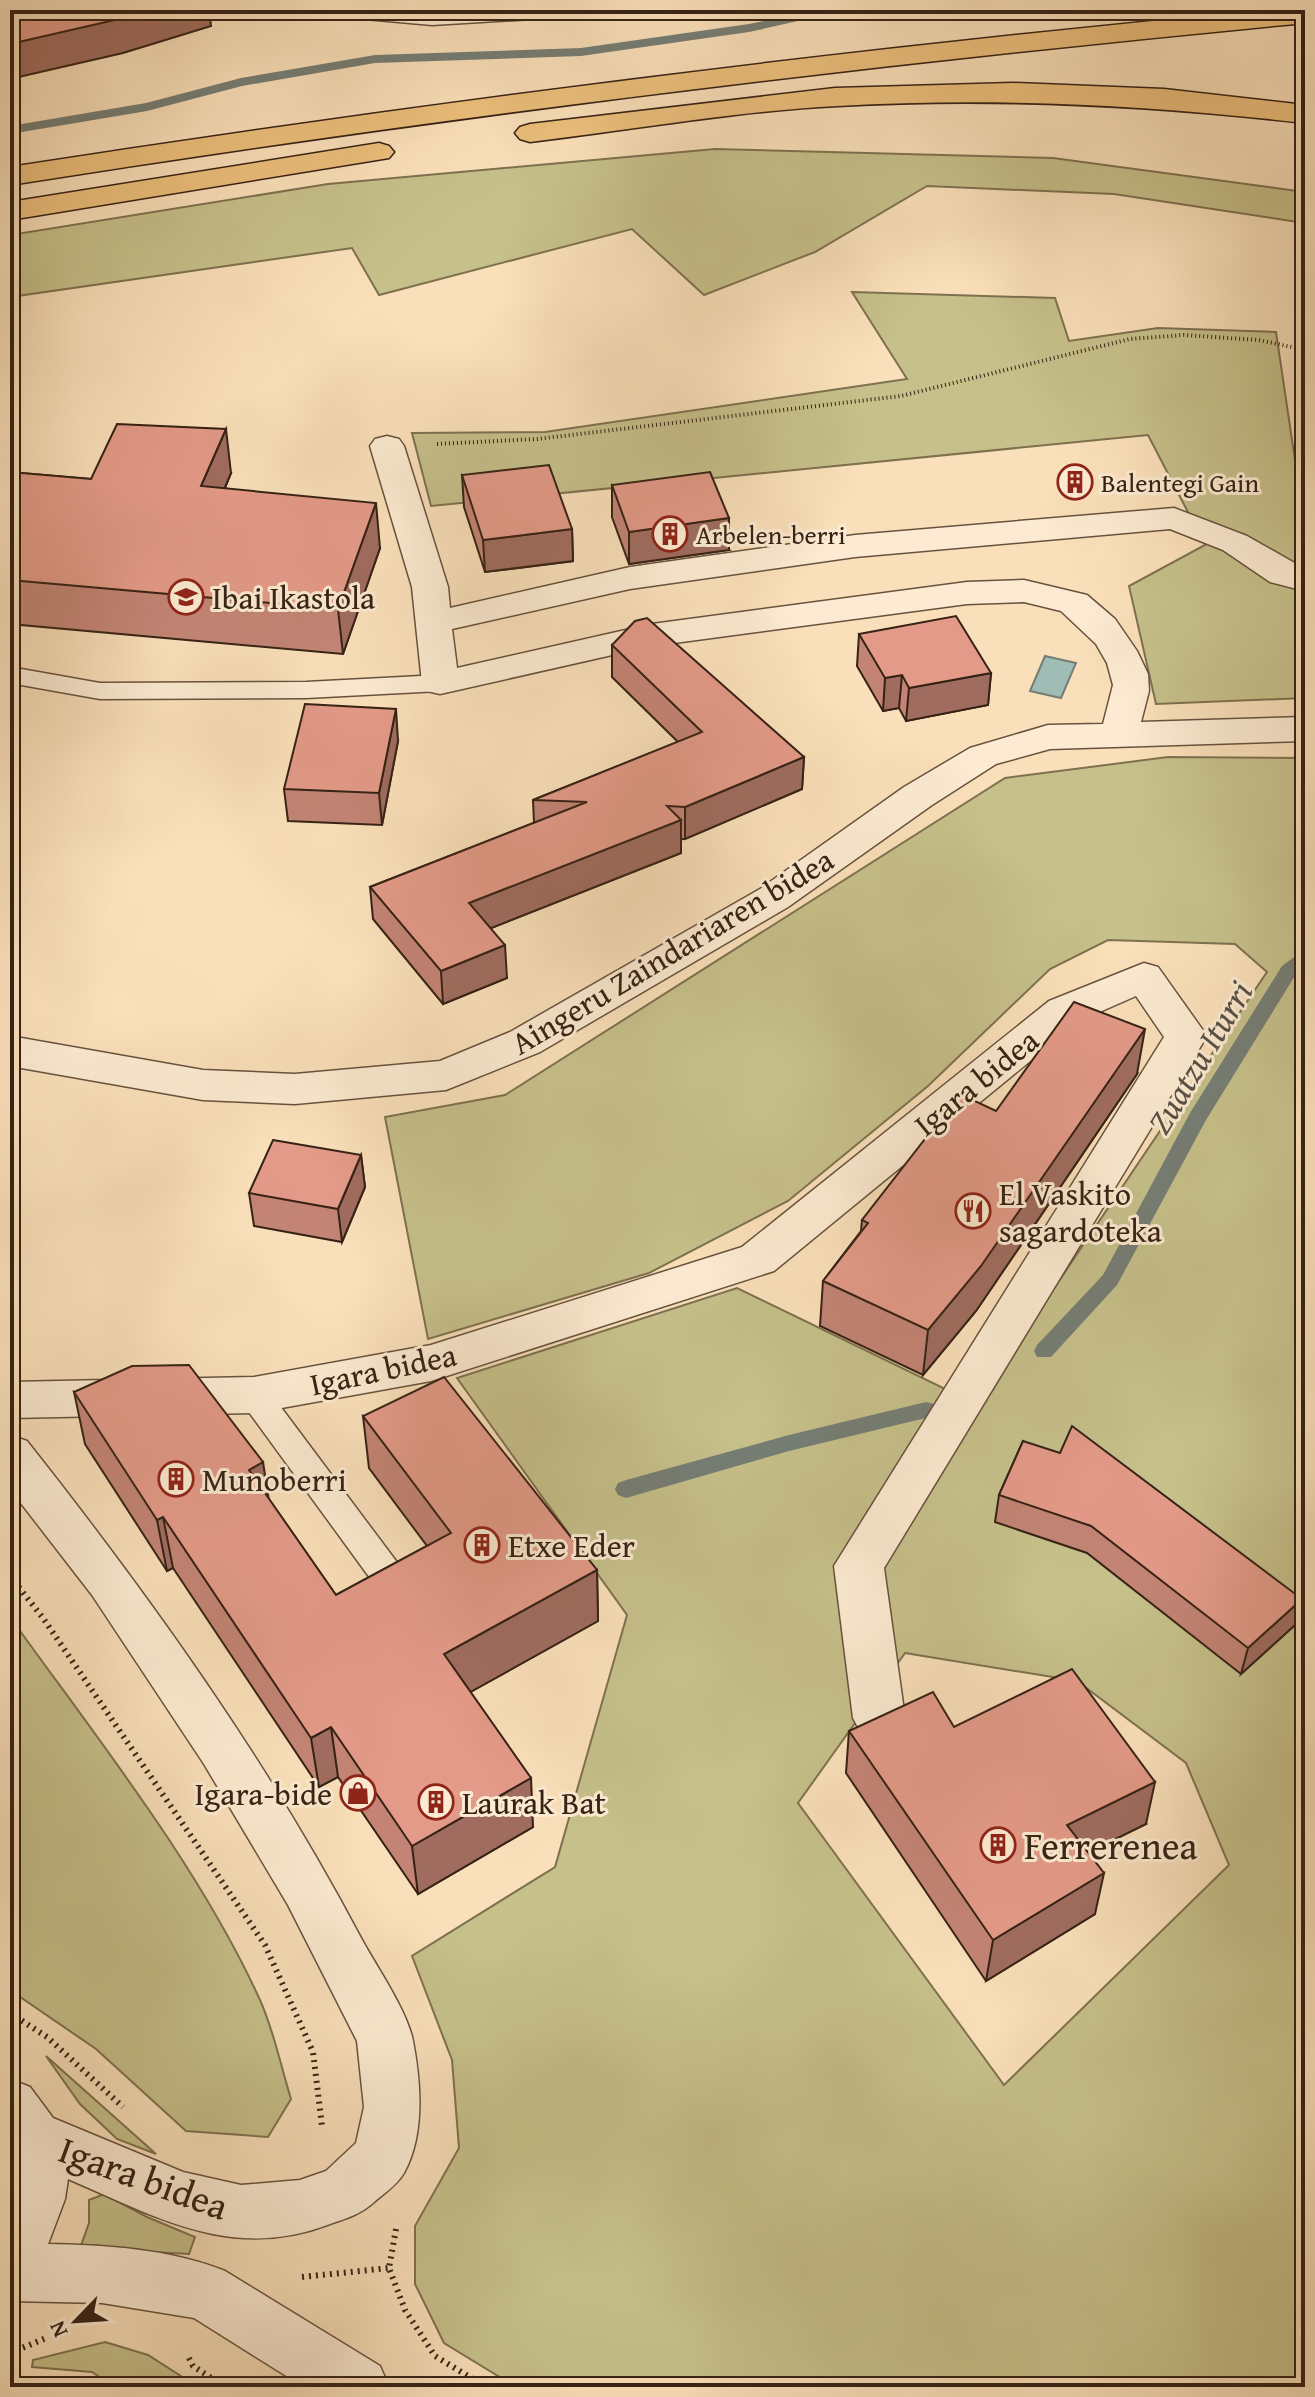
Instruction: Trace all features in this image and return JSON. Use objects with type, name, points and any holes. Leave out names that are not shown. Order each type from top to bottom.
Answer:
[{"type":"highway","points":[[10,176],[153,153],[913,52],[1305,15]]},
{"type":"highway","points":[[498,137],[835,97],[983,93],[1164,98],[1305,114]]},
{"type":"highway","points":[[10,211],[404,148]]},
{"type":"street","points":[[354,10],[432,17],[549,10]]},
{"type":"street","points":[[387,446],[430,587],[440,683],[513,669],[621,640],[942,597],[1001,592],[1038,594],[1074,603],[1100,622],[1115,644],[1131,684],[1120,732]]},
{"type":"street","points":[[434,622],[630,578],[855,546],[1174,518],[1235,543],[1283,574],[1305,580]]},
{"type":"street","name":"Aingeru Zaindariaren bidea","points":[[10,1051],[203,1085],[295,1089],[446,1075],[525,1042],[736,921],[786,890],[918,796],[983,756],[1048,737],[1120,732],[1234,733],[1305,729]]},
{"type":"street","name":"Igara bidea","points":[[10,1400],[254,1395],[431,1363],[758,1259],[1064,1011],[1144,977],[1186,1036],[859,1566],[879,1718]]},
{"type":"street","name":"Igara bidea","points":[[10,1454],[109,1581],[222,1748],[307,1888],[385,2038],[392,2107],[382,2157],[345,2191],[300,2208],[241,2213],[181,2199],[22,2122]]},
{"type":"street","points":[[10,2255],[21,2240],[36,2206],[41,2170],[22,2122]]},
{"type":"street","points":[[10,2272],[102,2274],[204,2291],[359,2387]]},
{"type":"lane","points":[[10,675],[100,691],[306,690],[440,683]]},
{"type":"lane","points":[[254,1395],[390,1579]]},
{"type":"path","points":[[387,446],[537,439],[901,396],[1130,339],[1184,335],[1244,339],[1305,350]]},
{"type":"path","points":[[10,1576],[43,1618],[265,1945],[313,2052],[322,2125],[315,2135]]},
{"type":"path","points":[[10,2013],[47,2037],[133,2116]]},
{"type":"shaded area","points":[[715,149],[1053,158],[1305,192],[1305,223],[1114,194],[927,186],[815,252],[704,295],[632,229],[379,295],[352,248],[10,297],[10,235],[328,184]]},
{"type":"shaded area","points":[[852,292],[1055,298],[1069,341],[1158,328],[1276,332],[1300,494],[1305,497],[1305,698],[1156,704],[1129,586],[1205,545],[1148,435],[431,506],[412,433],[545,432],[907,379]]},
{"type":"shaded area","points":[[1168,757],[1305,758],[1305,2387],[516,2387],[444,2343],[415,2284],[415,2226],[459,2148],[452,2060],[412,1956],[555,1867],[627,1615],[457,1378],[737,1288],[976,1404],[1267,972],[1235,944],[1108,940],[1050,969],[928,1086],[788,1201],[649,1273],[428,1339],[385,1117],[505,1095],[1005,778]],"holes":[[[905,1653],[1077,1681],[1186,1763],[1229,1865],[1004,2085],[798,1803]]]},
{"type":"shaded area","points":[[10,1617],[177,1852],[207,1900],[260,2000],[291,2099],[268,2137],[186,2131],[96,2049],[10,1990]]},
{"type":"shaded area","points":[[46,2056],[156,2154],[117,2139],[80,2104]]},
{"type":"shaded area","points":[[104,2194],[147,2217],[195,2237],[189,2254],[80,2248],[89,2223],[89,2200]]},
{"type":"shaded area","points":[[105,2342],[148,2355],[198,2387],[114,2387],[92,2372],[32,2367],[33,2360]]},
{"type":"water","points":[[1045,656],[1076,663],[1061,698],[1030,691]]},
{"type":"building","points":[[10,10],[150,10],[10,44]]},
{"type":"building","points":[[117,424],[226,429],[201,486],[376,503],[338,609],[10,580],[10,472],[91,479]]},
{"type":"building","points":[[549,465],[572,529],[483,540],[462,475]]},
{"type":"building","points":[[710,472],[729,518],[629,532],[612,485]]},
{"type":"building","points":[[956,616],[991,673],[909,688],[902,675],[885,678],[859,634]]},
{"type":"building","points":[[647,618],[804,757],[685,807],[667,806],[681,820],[469,903],[505,945],[441,971],[370,887],[587,802],[533,800],[702,732],[612,645],[635,621]]},
{"type":"building","points":[[305,704],[396,709],[379,793],[284,789]]},
{"type":"building","name":"El Vaskito sagardoteka","points":[[1074,1002],[1145,1029],[981,1266],[928,1330],[823,1281],[868,1223],[862,1220],[960,1094],[996,1111]]},
{"type":"building","points":[[273,1140],[361,1155],[338,1209],[249,1193]]},
{"type":"building","points":[[189,1365],[263,1462],[249,1470],[336,1595],[451,1533],[363,1416],[444,1377],[597,1570],[444,1654],[531,1778],[412,1846],[331,1727],[311,1738],[163,1517],[157,1520],[74,1392],[132,1366]]},
{"type":"building","points":[[1072,1426],[1302,1599],[1248,1648],[1091,1526],[999,1495],[1023,1441],[1060,1453]]},
{"type":"building","name":"Ferrerenea","points":[[1072,1669],[1155,1782],[1067,1825],[1104,1873],[993,1940],[849,1731],[933,1692],[954,1727]]},
{"type":"building","points":[[93,2381],[102,2387],[87,2387]]},
{"type":"waterway","points":[[10,130],[147,107],[241,82],[375,59],[581,52],[749,28],[841,10]]},
{"type":"waterway","name":"Zuatzu Iturri","points":[[1044,1351],[1110,1280],[1197,1118],[1289,970],[1305,955]]},
{"type":"waterway","name":"Zuatzu Iturri","points":[[626,1489],[789,1443],[926,1410]]},
{"type":"place","name":"Balentegi Gain","points":[[1075,482]]},
{"type":"place","name":"Arbelen-berri","points":[[670,534]]},
{"type":"place","name":"Ibai Ikastola","points":[[186,597]]},
{"type":"place","name":"El Vaskito sagardoteka","points":[[973,1211]]},
{"type":"place","name":"Munoberri","points":[[176,1479]]},
{"type":"place","name":"Etxe Eder","points":[[482,1545]]},
{"type":"place","name":"Igara-bide","points":[[358,1793]]},
{"type":"place","name":"Laurak Bat","points":[[436,1802]]},
{"type":"place","name":"Ferrerenea","points":[[998,1845]]}]
